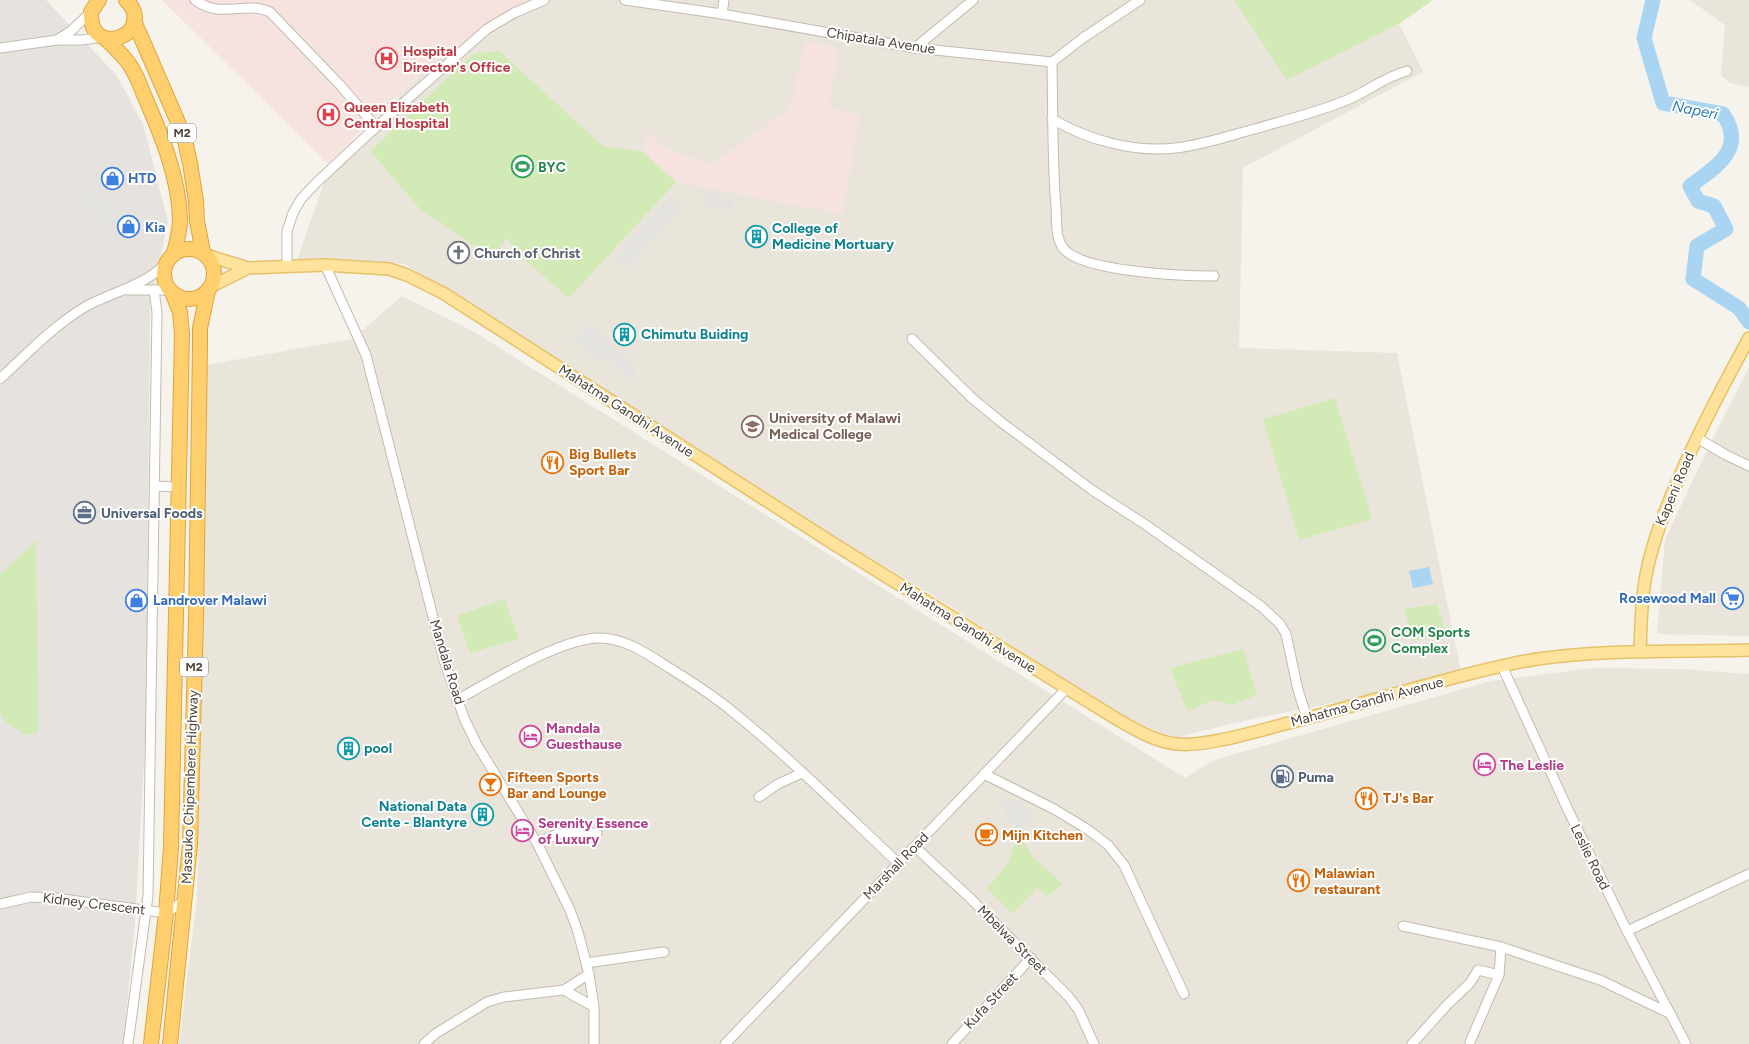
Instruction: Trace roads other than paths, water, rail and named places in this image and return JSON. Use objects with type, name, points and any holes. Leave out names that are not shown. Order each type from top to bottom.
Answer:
[{"type":"highway","name":"M2","points":[[126,0],[132,7],[134,21],[184,136],[204,254],[211,261],[214,274],[209,289]]},
{"type":"highway","name":"M2","points":[[92,5],[92,27],[130,65],[150,107],[171,168],[180,220],[178,236],[164,278],[171,291]]},
{"type":"highway","points":[[105,38],[121,38],[132,28],[134,21]]},
{"type":"highway","points":[[170,259],[183,249],[193,249],[204,254]]},
{"type":"highway","points":[[171,291],[179,297],[187,299],[202,295],[209,289]]},
{"type":"highway","name":"Masauko Chipembere Highway","points":[[170,1044],[190,845],[196,618],[200,328],[209,289]]},
{"type":"highway","name":"Masauko Chipembere Highway","points":[[151,1044],[166,913],[171,847],[182,334],[180,312],[171,291]]},
{"type":"main road","name":"Mahatma Gandhi Avenue","points":[[204,254],[248,268],[326,265],[389,270],[407,275],[443,293],[834,544],[1066,689],[1138,731],[1162,741],[1179,744],[1199,743],[1238,736],[1502,666],[1538,659],[1640,652],[1749,650]]},
{"type":"main road","name":"Mahatma Gandhi Avenue","points":[[209,289],[248,268]]},
{"type":"main road","name":"Kapeni Road","points":[[1640,652],[1645,577],[1663,514],[1715,399],[1749,338]]},
{"type":"street","points":[[195,0],[206,7],[216,10],[263,8],[270,12],[341,86],[376,127]]},
{"type":"street","points":[[287,267],[287,231],[292,213],[301,199],[376,127],[487,29],[514,13],[544,0]]},
{"type":"street","name":"Chipatala Avenue","points":[[626,0],[722,14],[916,48],[1052,62]]},
{"type":"street","points":[[722,14],[724,0]]},
{"type":"street","points":[[916,48],[974,0]]},
{"type":"street","points":[[1140,0],[1052,62],[1053,171],[1058,232],[1064,248],[1070,255],[1080,260],[1150,273],[1214,276]]},
{"type":"street","points":[[57,40],[71,31],[92,5]]},
{"type":"street","points":[[0,48],[57,40],[105,38]]},
{"type":"street","points":[[1052,119],[1063,125],[1108,141],[1154,150],[1178,148],[1203,143],[1344,102],[1393,74],[1407,71]]},
{"type":"street","points":[[0,379],[58,325],[85,307],[146,280],[158,272],[170,259]]},
{"type":"street","name":"Mandala Road","points":[[326,265],[366,355],[444,660],[457,700],[476,742],[537,842],[570,910],[578,932],[589,974],[594,1007],[594,1044]]},
{"type":"street","points":[[123,290],[171,291]]},
{"type":"street","points":[[128,1044],[148,896],[152,738],[157,312],[154,290]]},
{"type":"street","points":[[912,339],[972,398],[1008,427],[1092,490],[1146,525],[1247,596],[1280,624],[1286,634],[1298,690],[1307,718]]},
{"type":"street","points":[[1697,438],[1749,466]]},
{"type":"street","points":[[155,486],[178,487]]},
{"type":"street","points":[[457,700],[540,656],[576,642],[598,638],[620,640],[644,652],[692,682],[732,711],[802,773],[898,863]]},
{"type":"street","name":"Leslie Road","points":[[1502,666],[1569,812],[1627,931],[1686,1044]]},
{"type":"street","name":"Marshall Road","points":[[725,1044],[1066,689]]},
{"type":"street","points":[[759,797],[778,784],[802,773]]},
{"type":"street","points":[[984,774],[1054,809],[1088,829],[1108,845],[1124,865],[1184,994]]},
{"type":"street","points":[[537,842],[558,834],[597,833]]},
{"type":"street","name":"Mbelwa Street","points":[[915,847],[1068,996],[1078,1010],[1094,1044]]},
{"type":"street","points":[[1627,931],[1749,874]]},
{"type":"street","name":"Kidney Crescent","points":[[0,904],[31,897],[55,898],[166,913]]},
{"type":"street","points":[[166,913],[185,900]]},
{"type":"street","points":[[1404,926],[1501,946],[1600,980],[1672,1014]]},
{"type":"street","points":[[1470,1042],[1498,975],[1501,946]]},
{"type":"street","points":[[586,962],[664,952]]},
{"type":"street","name":"Kufa Street","points":[[952,1044],[1031,958]]},
{"type":"street","points":[[1412,1044],[1446,1005],[1470,983],[1478,970],[1498,975]]},
{"type":"street","points":[[424,1044],[434,1034],[487,1002],[504,997],[564,990],[589,974]]},
{"type":"street","points":[[564,990],[594,1007]]},
{"type":"water","points":[[1429,567],[1433,584],[1413,588],[1409,571]]},
{"type":"waterway","name":"Naperi","points":[[1653,0],[1644,38],[1663,103],[1723,114],[1730,126],[1732,137],[1730,147],[1725,156],[1710,172],[1690,186],[1698,201],[1714,206],[1726,229],[1697,246],[1693,279],[1739,308],[1749,322]]},
{"type":"place","name":"Hospital Director's Office","points":[[387,59]]},
{"type":"place","name":"Queen Elizabeth Central Hospital","points":[[328,115]]},
{"type":"place","name":"BYC","points":[[522,167]]},
{"type":"place","name":"HTD","points":[[112,178]]},
{"type":"place","name":"Kia","points":[[129,227]]},
{"type":"place","name":"College of Medicine Mortuary","points":[[756,236]]},
{"type":"place","name":"Church of Christ","points":[[458,253]]},
{"type":"place","name":"Chimutu Buiding","points":[[625,334]]},
{"type":"place","name":"University of Malawi Medical College","points":[[753,426]]},
{"type":"place","name":"Big Bullets Sport Bar","points":[[553,462]]},
{"type":"place","name":"Universal Foods","points":[[85,513]]},
{"type":"place","name":"Rosewood Mall","points":[[1732,598]]},
{"type":"place","name":"Landrover Malawi","points":[[137,600]]},
{"type":"place","name":"COM Sports Complex","points":[[1375,640]]},
{"type":"place","name":"Mandala Guesthause","points":[[530,736]]},
{"type":"place","name":"pool","points":[[348,748]]},
{"type":"place","name":"The Leslie","points":[[1484,765]]},
{"type":"place","name":"Puma","points":[[1282,777]]},
{"type":"place","name":"Fifteen Sports Bar and Lounge","points":[[491,785]]},
{"type":"place","name":"TJ's Bar","points":[[1367,798]]},
{"type":"place","name":"National Data Cente - Blantyre","points":[[483,814]]},
{"type":"place","name":"Serenity Essence of Luxury","points":[[522,831]]},
{"type":"place","name":"Mijn Kitchen","points":[[986,835]]},
{"type":"place","name":"Malawian restaurant","points":[[1298,881]]}]
